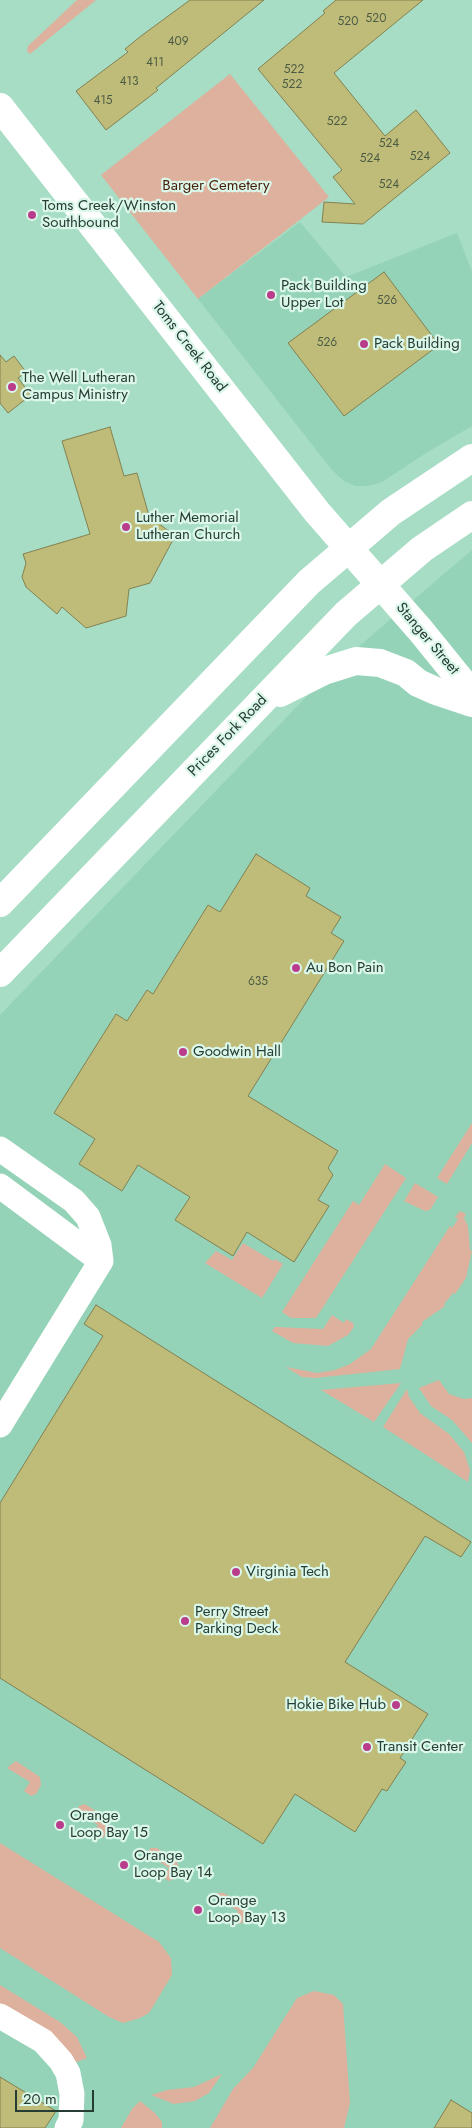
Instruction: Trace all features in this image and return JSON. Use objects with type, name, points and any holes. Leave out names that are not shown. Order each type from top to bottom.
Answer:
[{"type":"main road","name":"Toms Creek Road","points":[[0,107],[317,512],[381,584]]},
{"type":"main road","points":[[0,903],[309,582],[391,512],[472,458]]},
{"type":"main road","name":"Prices Fork Road","points":[[0,973],[346,614],[422,549],[472,515]]},
{"type":"main road","name":"Stanger Street","points":[[381,584],[422,630],[472,694]]},
{"type":"main road","points":[[256,708],[292,685],[356,661],[380,663],[406,673],[418,683],[472,704]]},
{"type":"street","points":[[0,1149],[74,1201],[88,1217],[100,1245],[102,1260],[0,1425]]},
{"type":"street","points":[[0,1186],[102,1260]]},
{"type":"street","points":[[0,2016],[43,2041],[61,2061],[68,2073],[72,2094],[71,2120],[67,2128]]},
{"type":"shaded area","points":[[300,222],[346,277],[457,233],[472,272],[472,426],[382,482],[367,486],[355,486],[344,481],[332,470],[198,299]]},
{"type":"shaded area","name":"Virginia Tech","points":[[472,550],[472,2128],[0,2128],[0,1015],[337,665]]},
{"type":"green space","points":[[77,0],[96,0],[30,54],[27,51],[28,46]]},
{"type":"green space","name":"Barger Cemetery","points":[[230,74],[329,197],[198,299],[101,175]]},
{"type":"green space","points":[[472,1123],[472,1143],[447,1184],[437,1178]]},
{"type":"green space","points":[[385,1164],[406,1178],[316,1318],[291,1318],[282,1312],[353,1201],[359,1205]]},
{"type":"green space","points":[[415,1183],[438,1197],[430,1210],[425,1211],[404,1201]]},
{"type":"green space","points":[[460,1211],[466,1214],[464,1218],[468,1226],[470,1250],[472,1251],[466,1278],[455,1294],[453,1293],[444,1304],[445,1306],[422,1322],[422,1325],[408,1339],[400,1369],[315,1378],[302,1377],[286,1367],[317,1373],[335,1370],[350,1364],[371,1349],[450,1226],[452,1228],[458,1219],[455,1217]]},
{"type":"green space","points":[[243,1243],[273,1261],[275,1259],[283,1264],[262,1298],[205,1263],[216,1251],[232,1260]]},
{"type":"green space","points":[[332,1315],[344,1323],[346,1319],[353,1323],[354,1327],[348,1335],[328,1346],[293,1343],[272,1331],[275,1327],[323,1329]]},
{"type":"green space","points":[[439,1380],[449,1394],[464,1399],[472,1398],[472,1443],[452,1420],[431,1406],[419,1388]]},
{"type":"green space","points":[[401,1383],[374,1422],[321,1390]]},
{"type":"green space","points":[[407,1389],[409,1397],[420,1413],[449,1434],[464,1452],[470,1470],[468,1482],[383,1427]]},
{"type":"green space","points":[[16,1761],[40,1777],[41,1785],[36,1794],[31,1796],[24,1791],[30,1782],[7,1768]]},
{"type":"green space","points":[[85,1804],[108,1819],[108,1831],[103,1838],[93,1834],[98,1825],[76,1811],[79,1806]]},
{"type":"green space","points":[[0,1843],[159,1942],[171,1958],[172,1975],[149,2013],[123,2023],[109,2017],[0,1948]]},
{"type":"green space","points":[[151,1848],[157,1848],[176,1860],[179,1868],[174,1879],[169,1881],[163,1877],[169,1868],[146,1853]]},
{"type":"green space","points":[[218,1893],[224,1893],[245,1907],[247,1913],[242,1923],[239,1924],[233,1920],[238,1911],[215,1897]]},
{"type":"green space","points":[[0,1985],[60,2022],[77,2037],[87,2058],[74,2063],[0,2005]]},
{"type":"green space","points":[[314,1991],[334,1995],[343,2004],[350,2103],[344,2128],[210,2128],[233,2089],[253,2068],[297,1998]]},
{"type":"green space","points":[[222,2074],[209,2093],[195,2101],[174,2104],[151,2095],[167,2090],[194,2087]]},
{"type":"green space","points":[[140,2101],[155,2113],[162,2122],[162,2128],[121,2128],[132,2109]]},
{"type":"building","points":[[190,0],[264,0],[156,88],[158,90],[106,130],[76,91],[128,52],[125,49],[141,36]]},
{"type":"building","points":[[336,0],[423,0],[334,73],[385,136],[416,110],[450,153],[363,224],[322,222],[324,202],[355,204],[333,177],[342,170],[258,69],[325,13],[323,11]]},
{"type":"building","name":"Pack Building","points":[[384,272],[439,345],[344,416],[288,343]]},
{"type":"building","name":"The Well Lutheran Campus Ministry","points":[[0,355],[6,362],[14,356],[26,372],[18,378],[31,395],[8,413],[0,403]]},
{"type":"building","name":"Luther Memorial Lutheran Church","points":[[110,427],[124,476],[137,473],[149,516],[175,536],[150,583],[129,589],[126,616],[86,628],[62,607],[57,614],[26,587],[22,577],[26,563],[23,554],[90,534],[62,441]]},
{"type":"building","name":"Goodwin Hall","points":[[256,854],[310,888],[306,896],[341,917],[331,933],[344,941],[248,1096],[338,1151],[328,1168],[333,1175],[318,1200],[329,1206],[294,1262],[247,1232],[233,1256],[175,1220],[190,1197],[138,1165],[122,1191],[79,1164],[95,1139],[54,1113],[116,1014],[127,1021],[147,990],[153,994],[208,905],[220,912]]},
{"type":"building","name":"Perry Street Parking Deck","points":[[96,1305],[471,1542],[461,1557],[425,1536],[345,1662],[428,1714],[400,1758],[406,1762],[387,1791],[382,1789],[355,1832],[295,1794],[263,1844],[0,1678],[0,1503],[103,1336],[84,1324]]},
{"type":"building","points":[[0,2077],[56,2111],[45,2128],[0,2128]]},
{"type":"building","points":[[451,2100],[472,2113],[472,2128],[434,2128]]},
{"type":"place","name":"Toms Creek/Winston Southbound","points":[[32,215]]},
{"type":"place","name":"Pack Building Upper Lot","points":[[271,295]]},
{"type":"place","name":"Pack Building","points":[[364,344]]},
{"type":"place","name":"The Well Lutheran Campus Ministry","points":[[12,387]]},
{"type":"place","name":"Luther Memorial Lutheran Church","points":[[126,527]]},
{"type":"place","name":"Au Bon Pain","points":[[296,968]]},
{"type":"place","name":"Goodwin Hall","points":[[183,1052]]},
{"type":"place","name":"Virginia Tech","points":[[236,1572]]},
{"type":"place","name":"Perry Street Parking Deck","points":[[185,1621]]},
{"type":"place","name":"Hokie Bike Hub","points":[[396,1705]]},
{"type":"place","name":"Transit Center","points":[[367,1747]]},
{"type":"place","name":"Orange Loop Bay 15","points":[[60,1825]]},
{"type":"place","name":"Orange Loop Bay 14","points":[[124,1865]]},
{"type":"place","name":"Orange Loop Bay 13","points":[[198,1910]]}]
